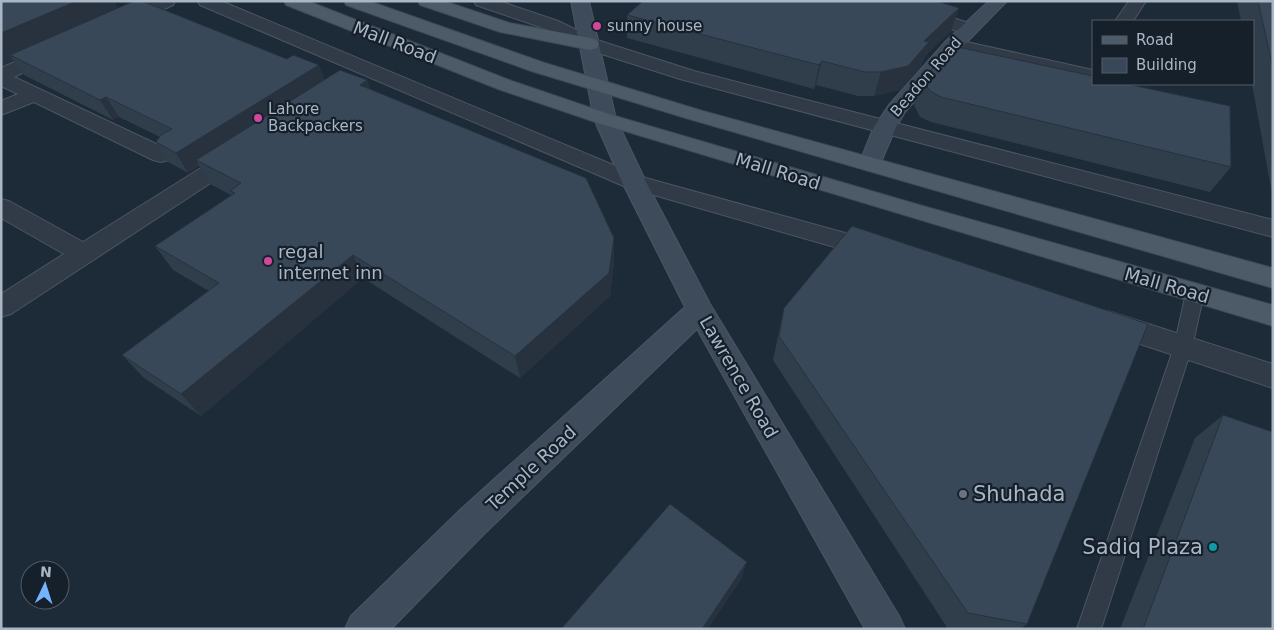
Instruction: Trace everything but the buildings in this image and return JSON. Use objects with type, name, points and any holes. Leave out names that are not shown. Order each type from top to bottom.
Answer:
[{"type":"main road","name":"Mall Road","points":[[292,1],[505,85],[605,119],[898,207],[1273,316]]},
{"type":"main road","name":"Mall Road","points":[[352,1],[538,67],[696,115],[1273,278]]},
{"type":"main road","points":[[426,1],[506,28],[590,44]]},
{"type":"main road","name":"Lawrence Road","points":[[580,1],[605,119],[634,182],[700,310],[886,629]]},
{"type":"main road","name":"Beadon Road","points":[[870,164],[885,127],[896,109],[953,45],[998,1]]},
{"type":"main road","name":"Temple Road","points":[[364,629],[471,524],[700,310]]},
{"type":"street","points":[[102,30],[167,1]]},
{"type":"street","points":[[206,1],[634,182],[901,257]]},
{"type":"street","points":[[482,1],[552,25],[590,44],[687,75],[1273,229]]},
{"type":"street","points":[[1125,20],[1138,1]]},
{"type":"street","points":[[887,2],[970,29]]},
{"type":"street","points":[[953,45],[1090,72]]},
{"type":"street","points":[[1,76],[67,46]]},
{"type":"street","points":[[1,57],[16,55],[33,61]]},
{"type":"street","points":[[345,85],[369,69]]},
{"type":"street","points":[[1,76],[34,94],[161,155]]},
{"type":"street","points":[[1,109],[34,94]]},
{"type":"street","points":[[1,307],[255,143]]},
{"type":"street","points":[[1,207],[84,254]]},
{"type":"street","points":[[1089,316],[1273,376]]},
{"type":"lane","points":[[1088,629],[1183,346],[1195,294]]},
{"type":"place","name":"sunny house","points":[[597,26]]},
{"type":"place","name":"Lahore Backpackers","points":[[258,118]]},
{"type":"place","name":"regal internet inn","points":[[268,261]]},
{"type":"place","name":"Shuhada","points":[[963,494]]},
{"type":"place","name":"Sadiq Plaza","points":[[1213,547]]}]
